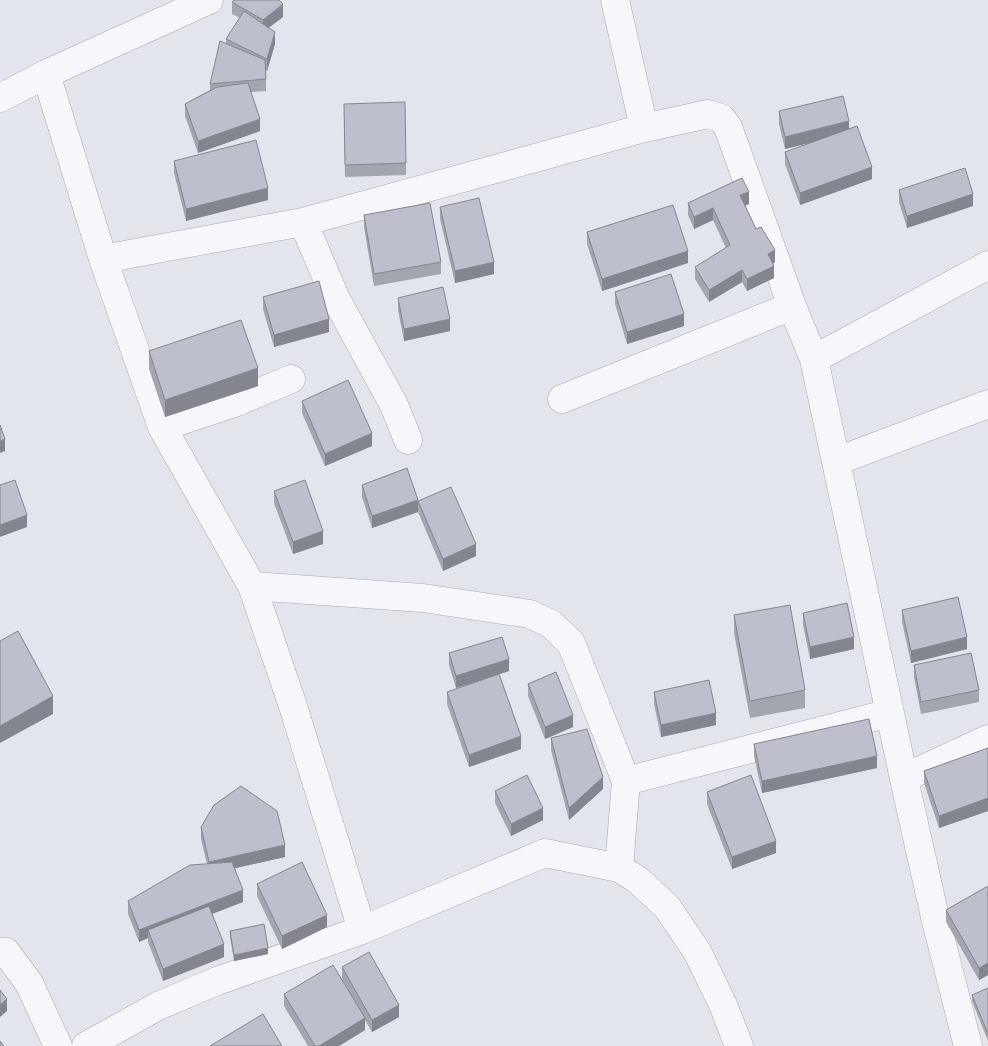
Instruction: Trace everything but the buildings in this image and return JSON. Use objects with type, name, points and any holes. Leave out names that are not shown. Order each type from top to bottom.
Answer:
[{"type":"street","points":[[0,98],[46,74],[209,0]]},
{"type":"street","points":[[615,0],[644,128]]},
{"type":"street","points":[[46,74],[103,259],[162,427],[252,586],[293,706],[362,930]]},
{"type":"street","points":[[103,259],[303,222],[644,128],[708,114],[721,118],[728,127],[792,306],[814,359],[935,917],[968,1046]]},
{"type":"street","points":[[303,222],[336,299],[394,405],[408,440]]},
{"type":"street","points":[[814,359],[988,265]]},
{"type":"street","points":[[562,399],[792,306]]},
{"type":"street","points":[[162,427],[237,402],[291,379]]},
{"type":"street","points":[[837,461],[988,404]]},
{"type":"street","points":[[252,586],[423,598],[530,614],[551,624],[571,643],[626,781],[619,868]]},
{"type":"street","points":[[626,781],[890,713]]},
{"type":"street","points":[[904,778],[988,740]]},
{"type":"street","points":[[86,1046],[158,1006],[217,981],[362,930],[545,853],[619,868],[638,880],[668,907],[698,953],[724,1006],[739,1046]]},
{"type":"street","points":[[0,952],[6,952],[29,983],[58,1046]]}]
